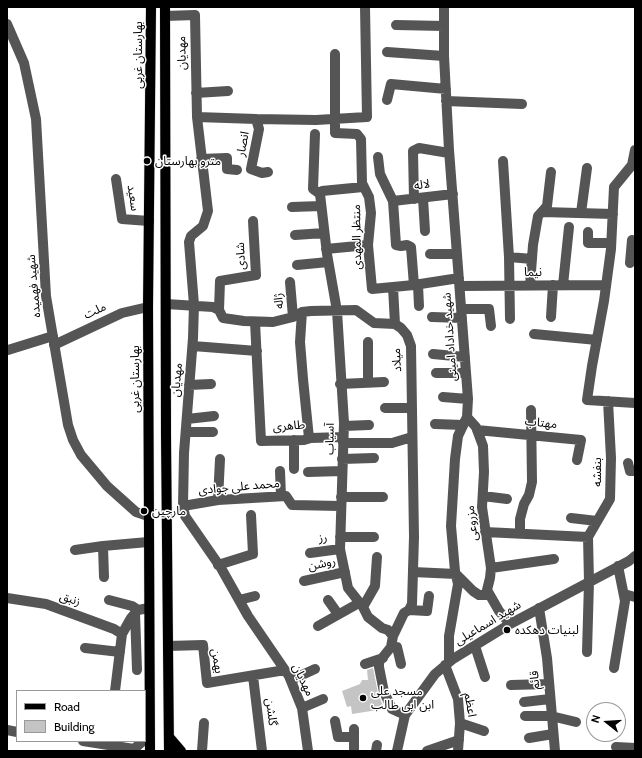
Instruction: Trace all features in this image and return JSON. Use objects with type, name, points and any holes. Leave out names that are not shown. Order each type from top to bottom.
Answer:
[{"type":"main road","name":"بهارستان غربی","points":[[150,751],[147,734],[149,655],[148,307],[151,7]]},
{"type":"main road","points":[[157,7],[157,24],[160,27],[165,16]]},
{"type":"main road","points":[[165,16],[169,751]]},
{"type":"main road","points":[[151,47],[156,47],[159,49],[160,83],[165,101]]},
{"type":"main road","points":[[168,737],[181,751]]},
{"type":"street","points":[[256,118],[335,119],[367,117],[365,7]]},
{"type":"street","name":"شهید خداداد امینی","points":[[444,7],[444,56],[449,154],[468,399],[465,421],[458,436],[455,459],[451,526],[458,584],[449,636],[447,664]]},
{"type":"street","name":"مهدیان","points":[[165,16],[195,15],[197,117],[208,211],[203,226],[191,236],[189,242],[194,306],[193,346],[186,419],[183,506],[185,516],[218,565],[248,616],[291,680],[302,708],[308,751]]},
{"type":"street","name":"شهید فهمیده","points":[[7,24],[24,63],[36,119],[46,296],[68,425],[73,440],[81,455],[107,486],[136,512],[148,516]]},
{"type":"street","points":[[396,25],[444,26]]},
{"type":"street","points":[[387,52],[444,56]]},
{"type":"street","points":[[335,54],[335,119]]},
{"type":"street","points":[[387,100],[392,84],[446,89]]},
{"type":"street","points":[[196,93],[228,91]]},
{"type":"street","points":[[446,101],[522,104]]},
{"type":"street","name":"انصار","points":[[197,117],[256,118],[259,129],[251,169],[262,173],[268,172]]},
{"type":"street","name":"منتظر المهدی","points":[[335,119],[335,133],[357,134],[361,139],[361,168],[363,187],[369,197],[372,213],[368,245],[372,289],[460,282]]},
{"type":"street","name":"آسیاب","points":[[315,134],[313,189],[320,194],[326,249],[337,311],[340,384],[344,426],[340,502],[340,550],[348,588],[368,617],[382,628],[388,630],[393,636]]},
{"type":"street","points":[[425,231],[418,198],[413,151],[419,148],[449,154]]},
{"type":"street","points":[[635,150],[632,165],[614,187],[611,243],[606,285],[587,400],[635,403]]},
{"type":"street","points":[[378,157],[380,174],[393,201],[396,245],[407,245],[410,247],[419,306]]},
{"type":"street","points":[[201,159],[227,158],[227,170],[237,170]]},
{"type":"street","points":[[503,161],[509,258],[510,319]]},
{"type":"street","points":[[581,213],[588,168]]},
{"type":"street","points":[[530,285],[538,216],[548,206],[551,172]]},
{"type":"street","name":"سعید","points":[[116,179],[122,219],[149,222]]},
{"type":"street","points":[[320,194],[322,191],[363,187]]},
{"type":"street","name":"لاله","points":[[393,201],[453,194]]},
{"type":"street","points":[[292,207],[321,206]]},
{"type":"street","points":[[543,212],[613,214]]},
{"type":"street","name":"شادی","points":[[219,310],[220,281],[256,275],[253,221]]},
{"type":"street","points":[[563,285],[569,227]]},
{"type":"street","points":[[588,232],[588,243],[611,243]]},
{"type":"street","points":[[296,235],[324,233]]},
{"type":"street","points":[[630,263],[632,240],[635,241]]},
{"type":"street","points":[[326,249],[368,245]]},
{"type":"street","points":[[430,254],[457,254]]},
{"type":"street","points":[[509,258],[532,259]]},
{"type":"street","points":[[297,265],[328,262]]},
{"type":"street","name":"ژاله","points":[[290,282],[298,314],[309,438]]},
{"type":"street","name":"نیما","points":[[460,282],[510,286],[606,285]]},
{"type":"street","points":[[551,317],[553,285]]},
{"type":"street","points":[[166,304],[213,307],[219,310],[223,318],[244,322],[273,322],[298,314],[356,310],[374,323],[395,324],[393,287]]},
{"type":"street","name":"ملت","points":[[8,350],[53,340],[122,312],[148,307]]},
{"type":"street","points":[[432,317],[490,309],[491,326]]},
{"type":"street","points":[[193,346],[257,352],[255,322]]},
{"type":"street","name":"میلاد","points":[[393,636],[404,613],[409,610],[412,604],[414,537],[411,346],[407,335],[395,324]]},
{"type":"street","points":[[534,334],[597,340]]},
{"type":"street","points":[[368,342],[368,382]]},
{"type":"street","name":"طاهری","points":[[257,352],[261,441],[309,438],[392,443],[412,437]]},
{"type":"street","points":[[433,354],[465,357]]},
{"type":"street","points":[[436,373],[466,373]]},
{"type":"street","points":[[340,384],[384,382]]},
{"type":"street","points":[[189,385],[211,384]]},
{"type":"street","points":[[443,397],[468,399]]},
{"type":"street","name":"بنفشه","points":[[588,537],[610,499],[611,458],[608,401]]},
{"type":"street","points":[[386,408],[412,408]]},
{"type":"street","points":[[520,534],[520,519],[532,482],[531,410]]},
{"type":"street","points":[[186,419],[214,416]]},
{"type":"street","points":[[435,424],[465,421]]},
{"type":"street","name":"مزروعی","points":[[465,421],[476,427],[483,446],[482,507],[491,568],[487,590],[489,595]]},
{"type":"street","points":[[344,426],[369,425]]},
{"type":"street","name":"مهتاب","points":[[477,430],[581,440],[577,460]]},
{"type":"street","points":[[186,432],[213,432]]},
{"type":"street","points":[[294,440],[294,469]]},
{"type":"street","points":[[342,459],[374,458]]},
{"type":"street","points":[[218,500],[220,459]]},
{"type":"street","points":[[628,463],[630,470],[635,471]]},
{"type":"street","points":[[280,471],[281,496]]},
{"type":"street","points":[[308,472],[342,471]]},
{"type":"street","name":"محمد علی جوادی","points":[[183,506],[218,500],[281,496],[286,496],[292,505],[340,502]]},
{"type":"street","points":[[483,496],[508,499]]},
{"type":"street","points":[[340,502],[383,497]]},
{"type":"street","points":[[218,565],[253,554],[251,515]]},
{"type":"street","points":[[571,518],[597,521]]},
{"type":"street","points":[[485,532],[588,537],[589,582],[587,652]]},
{"type":"street","points":[[340,537],[374,538]]},
{"type":"street","points":[[75,550],[148,542]]},
{"type":"street","points":[[103,546],[104,576]]},
{"type":"street","name":"رز","points":[[310,553],[340,550]]},
{"type":"street","name":"شهید اسماعیلی","points":[[397,751],[405,715],[435,674],[447,664],[510,624],[635,556]]},
{"type":"street","points":[[318,626],[338,614],[361,605],[375,586],[377,557]]},
{"type":"street","points":[[491,568],[554,559]]},
{"type":"street","points":[[614,668],[625,601],[618,566]]},
{"type":"street","name":"روشن","points":[[304,581],[345,572]]},
{"type":"street","points":[[413,572],[456,574],[479,595],[489,595],[498,611],[510,624]]},
{"type":"street","points":[[624,594],[635,597]]},
{"type":"street","points":[[239,600],[255,596]]},
{"type":"street","points":[[409,610],[427,611],[429,596]]},
{"type":"street","name":"زنبق","points":[[7,598],[46,604],[114,629],[122,634]]},
{"type":"street","points":[[109,600],[132,606],[137,611],[137,670]]},
{"type":"street","points":[[328,600],[338,614]]},
{"type":"street","points":[[115,690],[122,634],[137,611],[149,608]]},
{"type":"street","name":"قائم","points":[[539,608],[547,658],[552,734],[555,751]]},
{"type":"street","points":[[136,634],[149,634]]},
{"type":"street","points":[[393,636],[391,647],[379,662],[379,667],[384,692],[392,709],[405,715]]},
{"type":"street","name":"بهمن","points":[[168,646],[203,645],[207,684],[285,670]]},
{"type":"street","points":[[475,646],[485,677]]},
{"type":"street","points":[[391,647],[397,648],[401,664]]},
{"type":"street","points":[[85,648],[120,652]]},
{"type":"street","points":[[137,655],[149,655]]},
{"type":"street","points":[[365,664],[383,658]]},
{"type":"street","name":"اعظم","points":[[447,664],[458,699],[460,723],[458,751]]},
{"type":"street","points":[[291,680],[315,669]]},
{"type":"street","name":"گلشن","points":[[253,676],[262,751]]},
{"type":"street","points":[[511,685],[549,684]]},
{"type":"street","points":[[302,708],[323,699]]},
{"type":"street","points":[[524,702],[550,699]]},
{"type":"street","points":[[525,716],[551,716],[576,722]]},
{"type":"street","points":[[335,721],[338,737],[354,733],[354,751]]},
{"type":"street","points":[[202,751],[204,722]]},
{"type":"street","points":[[460,723],[484,730]]},
{"type":"street","points":[[529,738],[552,734]]},
{"type":"street","points":[[427,751],[459,740]]},
{"type":"street","points":[[97,742],[111,743],[135,750],[142,742]]},
{"type":"street","points":[[616,747],[635,748]]},
{"type":"building","name":"مسجد علی ابن ابی طالب","points":[[373,668],[378,693],[384,709],[352,714],[351,706],[347,707],[342,691],[360,684],[362,680],[368,680],[367,670]]},
{"type":"place","name":"مترو بهارستان","points":[[147,161]]},
{"type":"place","name":"مارچین","points":[[144,511]]},
{"type":"place","name":"لبنیات دهکده","points":[[507,630]]},
{"type":"place","name":"مسجد علی ابن ابی طالب","points":[[363,698]]}]
